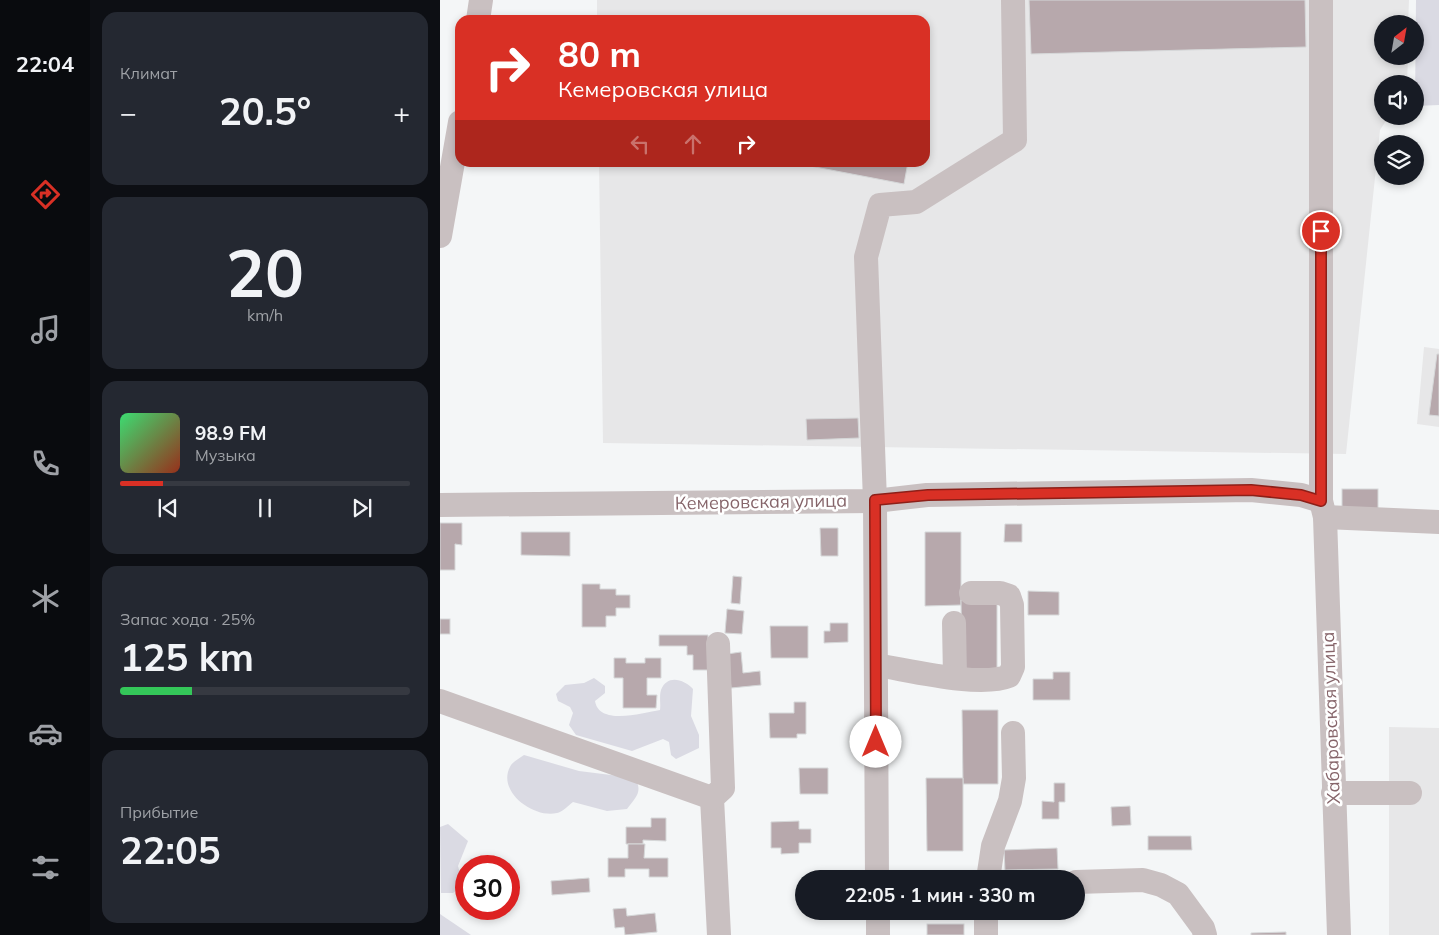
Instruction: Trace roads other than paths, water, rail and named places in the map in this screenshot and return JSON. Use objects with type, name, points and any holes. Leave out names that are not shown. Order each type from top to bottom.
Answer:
[{"type":"street","points":[[479,15],[481,0]]},
{"type":"street","points":[[878,870],[875,500],[866,257],[880,204],[916,202],[1015,140],[1013,0]]},
{"type":"street","name":"Хабаровская улица","points":[[1321,0],[1323,509],[1339,935]]},
{"type":"street","points":[[440,236],[455,150]]},
{"type":"street","name":"Кемеровская улица","points":[[440,505],[875,500],[928,495],[1251,490],[1301,495],[1323,509],[1439,522]]},
{"type":"street","points":[[876,665],[955,678],[1001,679],[1009,676],[1013,667],[1012,605],[1009,596],[1000,592],[971,592]]},
{"type":"street","points":[[954,623],[955,678]]},
{"type":"street","points":[[712,798],[723,788],[718,644]]},
{"type":"street","points":[[440,701],[712,798]]},
{"type":"street","points":[[989,870],[992,846],[1010,801],[1014,778],[1013,732]]},
{"type":"street","points":[[1333,793],[1410,793]]},
{"type":"street","points":[[712,798],[719,935]]},
{"type":"street","points":[[1085,882],[1143,880],[1161,885],[1178,894],[1206,935]]},
{"type":"street","points":[[878,920],[878,935]]},
{"type":"street","points":[[986,920],[986,935]]}]
